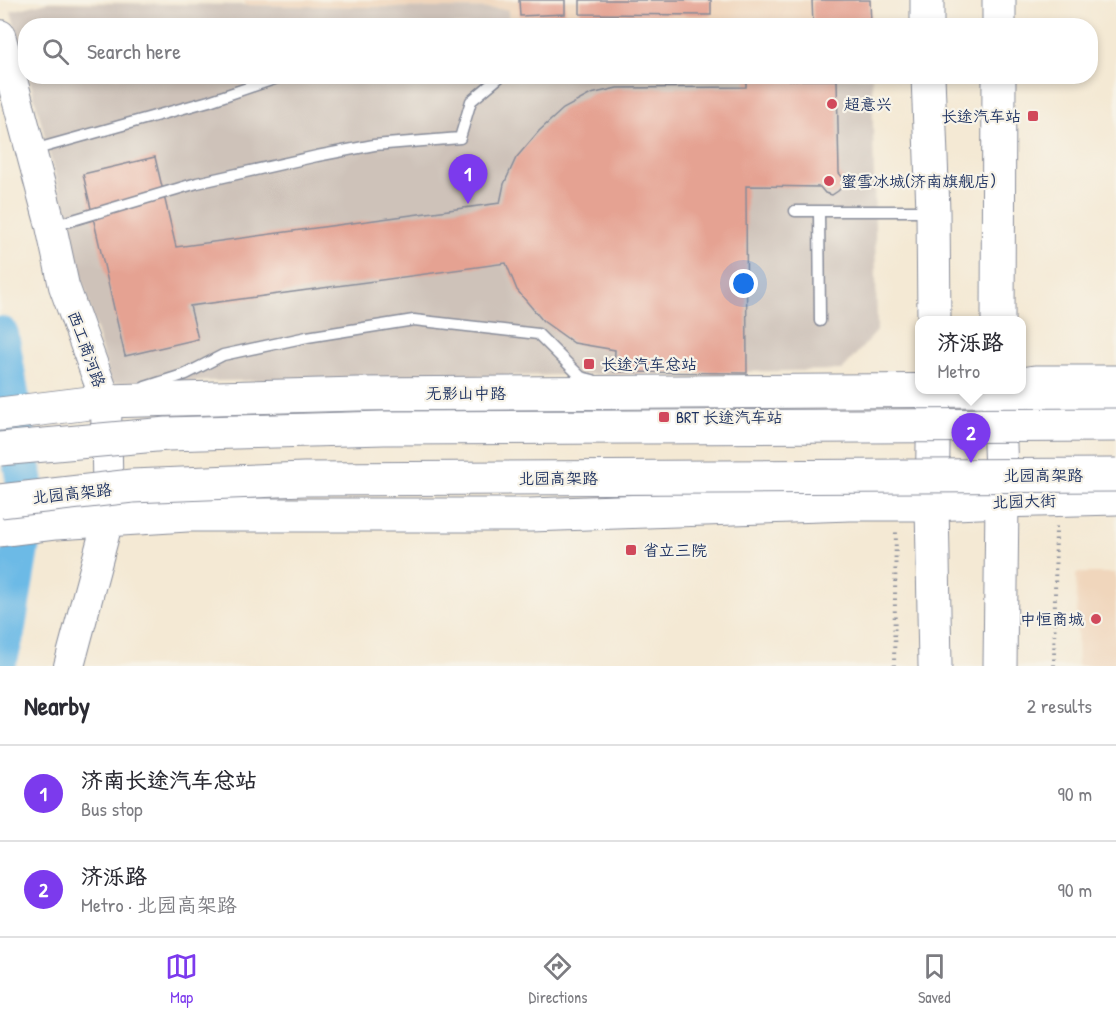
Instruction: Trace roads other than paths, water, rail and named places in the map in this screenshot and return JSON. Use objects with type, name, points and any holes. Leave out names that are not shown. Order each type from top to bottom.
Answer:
[{"type":"main road","points":[[927,0],[927,18]]},
{"type":"main road","points":[[999,0],[999,18]]},
{"type":"main road","name":"西工商河路","points":[[0,35],[51,226],[64,286],[106,401],[95,521],[69,666]]},
{"type":"main road","points":[[928,84],[934,316]]},
{"type":"main road","points":[[998,316],[999,84]]},
{"type":"main road","points":[[1026,383],[1116,382]]},
{"type":"main road","name":"无影山中路","points":[[0,414],[106,401],[357,394],[915,390]]},
{"type":"main road","points":[[934,394],[932,504],[934,666]]},
{"type":"main road","points":[[998,394],[1002,501],[1000,666]]},
{"type":"main road","points":[[1006,394],[1028,406],[1116,405]]},
{"type":"main road","points":[[0,449],[167,434],[384,428],[1116,425]]},
{"type":"main road","name":"北园高架路","points":[[0,501],[132,486],[304,478],[1116,475]]},
{"type":"main road","name":"北园大街","points":[[932,504],[1116,498]]},
{"type":"main road","points":[[0,530],[56,523],[187,515],[530,515],[850,504],[932,504]]},
{"type":"lane","points":[[30,151],[209,101],[259,84]]},
{"type":"lane","points":[[51,226],[197,183],[317,156],[374,146],[460,138],[471,101],[491,84]]},
{"type":"lane","points":[[795,211],[933,211]]},
{"type":"lane","points":[[819,211],[820,321]]},
{"type":"lane","points":[[106,401],[186,374],[223,355],[308,337],[414,320],[538,334],[581,377],[630,392]]},
{"type":"waterway","points":[[0,335],[28,501],[0,655]]},
{"type":"place","name":"超意兴","points":[[832,104]]},
{"type":"place","name":"长途汽车站","points":[[1033,116]]},
{"type":"place","name":"蜜雪冰城(济南旗舰店)","points":[[829,181]]},
{"type":"place","name":"济南长途汽车总站","points":[[468,204]]},
{"type":"place","name":"长途汽车总站","points":[[589,364]]},
{"type":"place","name":"BRT 长途汽车站","points":[[664,417]]},
{"type":"place","name":"济泺路","points":[[971,463]]},
{"type":"place","name":"省立三院","points":[[631,550]]},
{"type":"place","name":"中恒商城","points":[[1096,619]]}]
